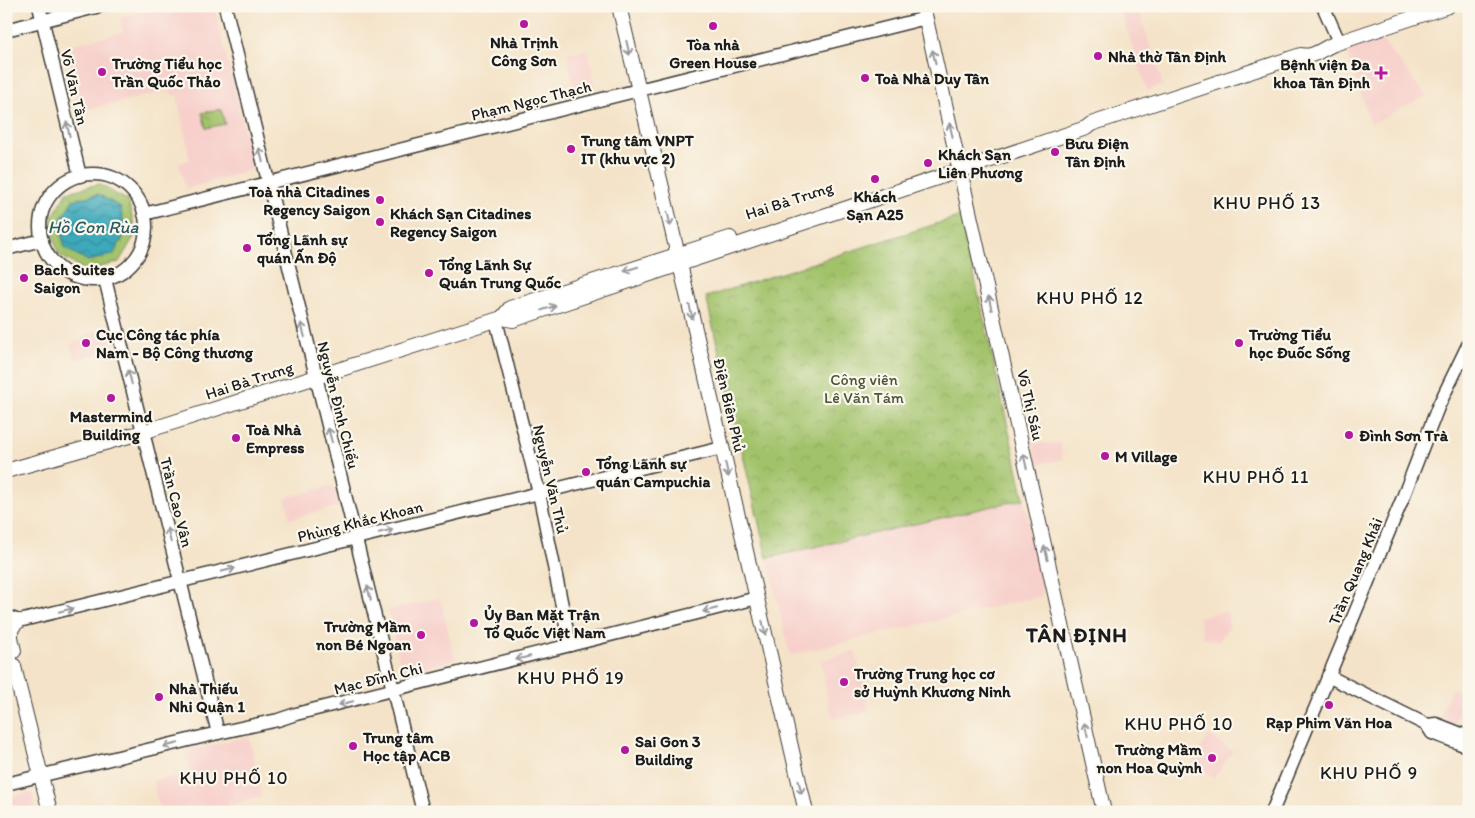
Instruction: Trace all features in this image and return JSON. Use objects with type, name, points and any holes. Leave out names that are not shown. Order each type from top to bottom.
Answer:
[{"type":"main road","name":"Điện Biên Phủ","points":[[619,6],[806,812]]},
{"type":"main road","name":"Hai Bà Trưng","points":[[6,471],[143,432],[505,317],[959,167],[1086,128],[1092,124],[1301,55],[1306,50],[1322,44],[1333,44],[1448,6]]},
{"type":"main road","name":"Võ Thị Sáu","points":[[924,12],[1104,812]]},
{"type":"main road","points":[[13,619],[10,631],[17,661],[14,666]]},
{"type":"main road","points":[[6,643],[11,663],[14,666],[50,812]]},
{"type":"street","name":"Võ Văn Tần","points":[[39,6],[80,176]]},
{"type":"street","points":[[6,30],[100,6]]},
{"type":"street","name":"Nguyễn Đình Chiểu","points":[[225,6],[422,812]]},
{"type":"street","points":[[1323,6],[1333,44]]},
{"type":"street","name":"Phạm Ngọc Thạch","points":[[144,214],[638,90],[924,12]]},
{"type":"street","points":[[88,174],[105,176],[127,186],[138,199],[144,214],[146,223],[144,239],[138,254],[120,272],[105,279],[81,279],[65,273],[48,256],[42,240],[40,224],[48,200],[64,183],[80,176],[88,174]]},
{"type":"street","points":[[6,249],[42,240]]},
{"type":"street","name":"Trần Cao Vân","points":[[105,279],[218,733]]},
{"type":"street","name":"Nguyễn Văn Thủ","points":[[505,317],[570,646]]},
{"type":"street","name":"Trần Quang Khải","points":[[1272,812],[1402,500],[1438,407],[1469,343]]},
{"type":"street","name":"Phùng Khắc Khoan","points":[[13,619],[181,582],[722,448]]},
{"type":"street","name":"Mạc Đĩnh Chi","points":[[6,784],[278,720],[757,598]]},
{"type":"street","points":[[1327,678],[1351,686],[1357,692],[1427,725],[1436,724],[1469,737]]},
{"type":"street","points":[[1427,725],[1432,733],[1469,747]]},
{"type":"shaded area","points":[[167,6],[214,6],[254,169],[186,189],[179,163],[190,160],[177,95],[172,96],[170,90],[81,111],[65,46],[123,32],[120,18]]},
{"type":"shaded area","points":[[1119,6],[1137,6],[1163,85],[1147,91]]},
{"type":"shaded area","name":"Bệnh viện Đa khoa Tân Định","points":[[1380,37],[1426,96],[1371,124],[1346,50]]},
{"type":"shaded area","points":[[588,50],[595,86],[574,90],[568,53]]},
{"type":"shaded area","name":"Cục Công tác phía Nam - Bộ Công thương","points":[[108,327],[112,349],[76,360],[70,344],[82,340],[81,338],[90,333]]},
{"type":"shaded area","points":[[1032,443],[1061,443],[1062,459],[1037,465]]},
{"type":"shaded area","points":[[333,485],[339,506],[290,519],[285,498]]},
{"type":"shaded area","points":[[1024,499],[1044,589],[1041,596],[790,655],[767,558]]},
{"type":"shaded area","name":"Trường Mầm non Bé Ngoan","points":[[440,598],[455,659],[410,672],[405,670],[401,667],[388,610]]},
{"type":"shaded area","points":[[1227,611],[1229,627],[1218,642],[1203,637],[1198,617]]},
{"type":"shaded area","name":"Trường Trung học cơ sở Huỳnh Khương Ninh","points":[[855,651],[870,711],[834,719],[829,705],[821,660]]},
{"type":"shaded area","points":[[1452,688],[1467,694],[1453,726],[1441,721],[1440,715]]},
{"type":"shaded area","name":"Trường Mầm non Hoa Quỳnh","points":[[1209,735],[1233,751],[1214,778],[1192,763]]},
{"type":"shaded area","points":[[249,736],[262,797],[228,805],[229,808],[214,812],[160,812],[153,781],[190,772],[185,752]]},
{"type":"shaded area","points":[[30,792],[33,796],[37,812],[6,812],[6,798]]},
{"type":"shaded area","points":[[598,801],[601,812],[553,812]]},
{"type":"green space","points":[[221,109],[225,124],[206,128],[202,113]]},
{"type":"green space","name":"Hồ Con Rùa","points":[[99,184],[128,201],[136,233],[119,262],[86,271],[58,254],[50,221],[67,192]]},
{"type":"green space","name":"Công viên Lê Văn Tám","points":[[961,216],[1024,499],[767,558],[706,297]]},
{"type":"water","name":"Hồ Con Rùa","points":[[98,194],[120,207],[126,232],[113,255],[88,261],[65,248],[59,223],[73,200]]},
{"type":"place","name":"Nhà Trịnh Công Sơn","points":[[524,24]]},
{"type":"place","name":"Tòa nhà Green House","points":[[713,26]]},
{"type":"place","name":"Nhà thờ Tân Định","points":[[1098,56]]},
{"type":"place","name":"Trường Tiểu học Trần Quốc Thảo","points":[[102,72]]},
{"type":"place","name":"Bệnh viện Đa khoa Tân Định","points":[[1381,73]]},
{"type":"place","name":"Toà Nhà Duy Tân","points":[[865,78]]},
{"type":"place","name":"Trung tâm VNPT IT (khu vực 2)","points":[[571,149]]},
{"type":"place","name":"Bưu Điện Tân Định","points":[[1055,152]]},
{"type":"place","name":"Khách Sạn Liên Phương","points":[[928,163]]},
{"type":"place","name":"Khách Sạn A25","points":[[875,179]]},
{"type":"place","name":"Toà nhà Citadines Regency Saigon","points":[[380,200]]},
{"type":"place","name":"Khách Sạn Citadines Regency Saigon","points":[[380,222]]},
{"type":"place","name":"Tổng Lãnh sự quán Ấn Độ","points":[[247,248]]},
{"type":"place","name":"Tổng Lãnh Sự Quán Trung Quốc","points":[[429,273]]},
{"type":"place","name":"Bach Suites Saigon","points":[[24,278]]},
{"type":"place","name":"Cục Công tác phía Nam - Bộ Công thương","points":[[86,343]]},
{"type":"place","name":"Trường Tiểu học Đuốc Sống","points":[[1239,343]]},
{"type":"place","name":"Mastermind Building","points":[[111,398]]},
{"type":"place","name":"Đình Sơn Trà","points":[[1349,435]]},
{"type":"place","name":"Toà Nhà Empress","points":[[236,438]]},
{"type":"place","name":"M Village","points":[[1105,456]]},
{"type":"place","name":"Tổng Lãnh sự quán Campuchia","points":[[586,472]]},
{"type":"place","name":"Ủy Ban Mặt Trận Tổ Quốc Việt Nam","points":[[474,623]]},
{"type":"place","name":"Trường Mầm non Bé Ngoan","points":[[421,635]]},
{"type":"place","name":"Trường Trung học cơ sở Huỳnh Khương Ninh","points":[[844,682]]},
{"type":"place","name":"Nhà Thiếu Nhi Quận 1","points":[[159,697]]},
{"type":"place","name":"Rạp Phim Văn Hoa","points":[[1329,705]]},
{"type":"place","name":"Trung tâm Học tập ACB","points":[[353,746]]},
{"type":"place","name":"Sai Gon 3 Building","points":[[625,750]]},
{"type":"place","name":"Trường Mầm non Hoa Quỳnh","points":[[1212,758]]},
{"type":"district","name":"KHU PHỐ 13","points":[[1267,203]]},
{"type":"district","name":"KHU PHỐ 12","points":[[1090,298]]},
{"type":"district","name":"KHU PHỐ 11","points":[[1256,477]]},
{"type":"district","name":"TÂN ĐỊNH","points":[[1077,635]]},
{"type":"district","name":"KHU PHỐ 19","points":[[571,678]]},
{"type":"district","name":"KHU PHỐ 10","points":[[1179,724]]},
{"type":"district","name":"KHU PHỐ 9","points":[[1369,773]]},
{"type":"district","name":"KHU PHỐ 10","points":[[234,778]]}]
